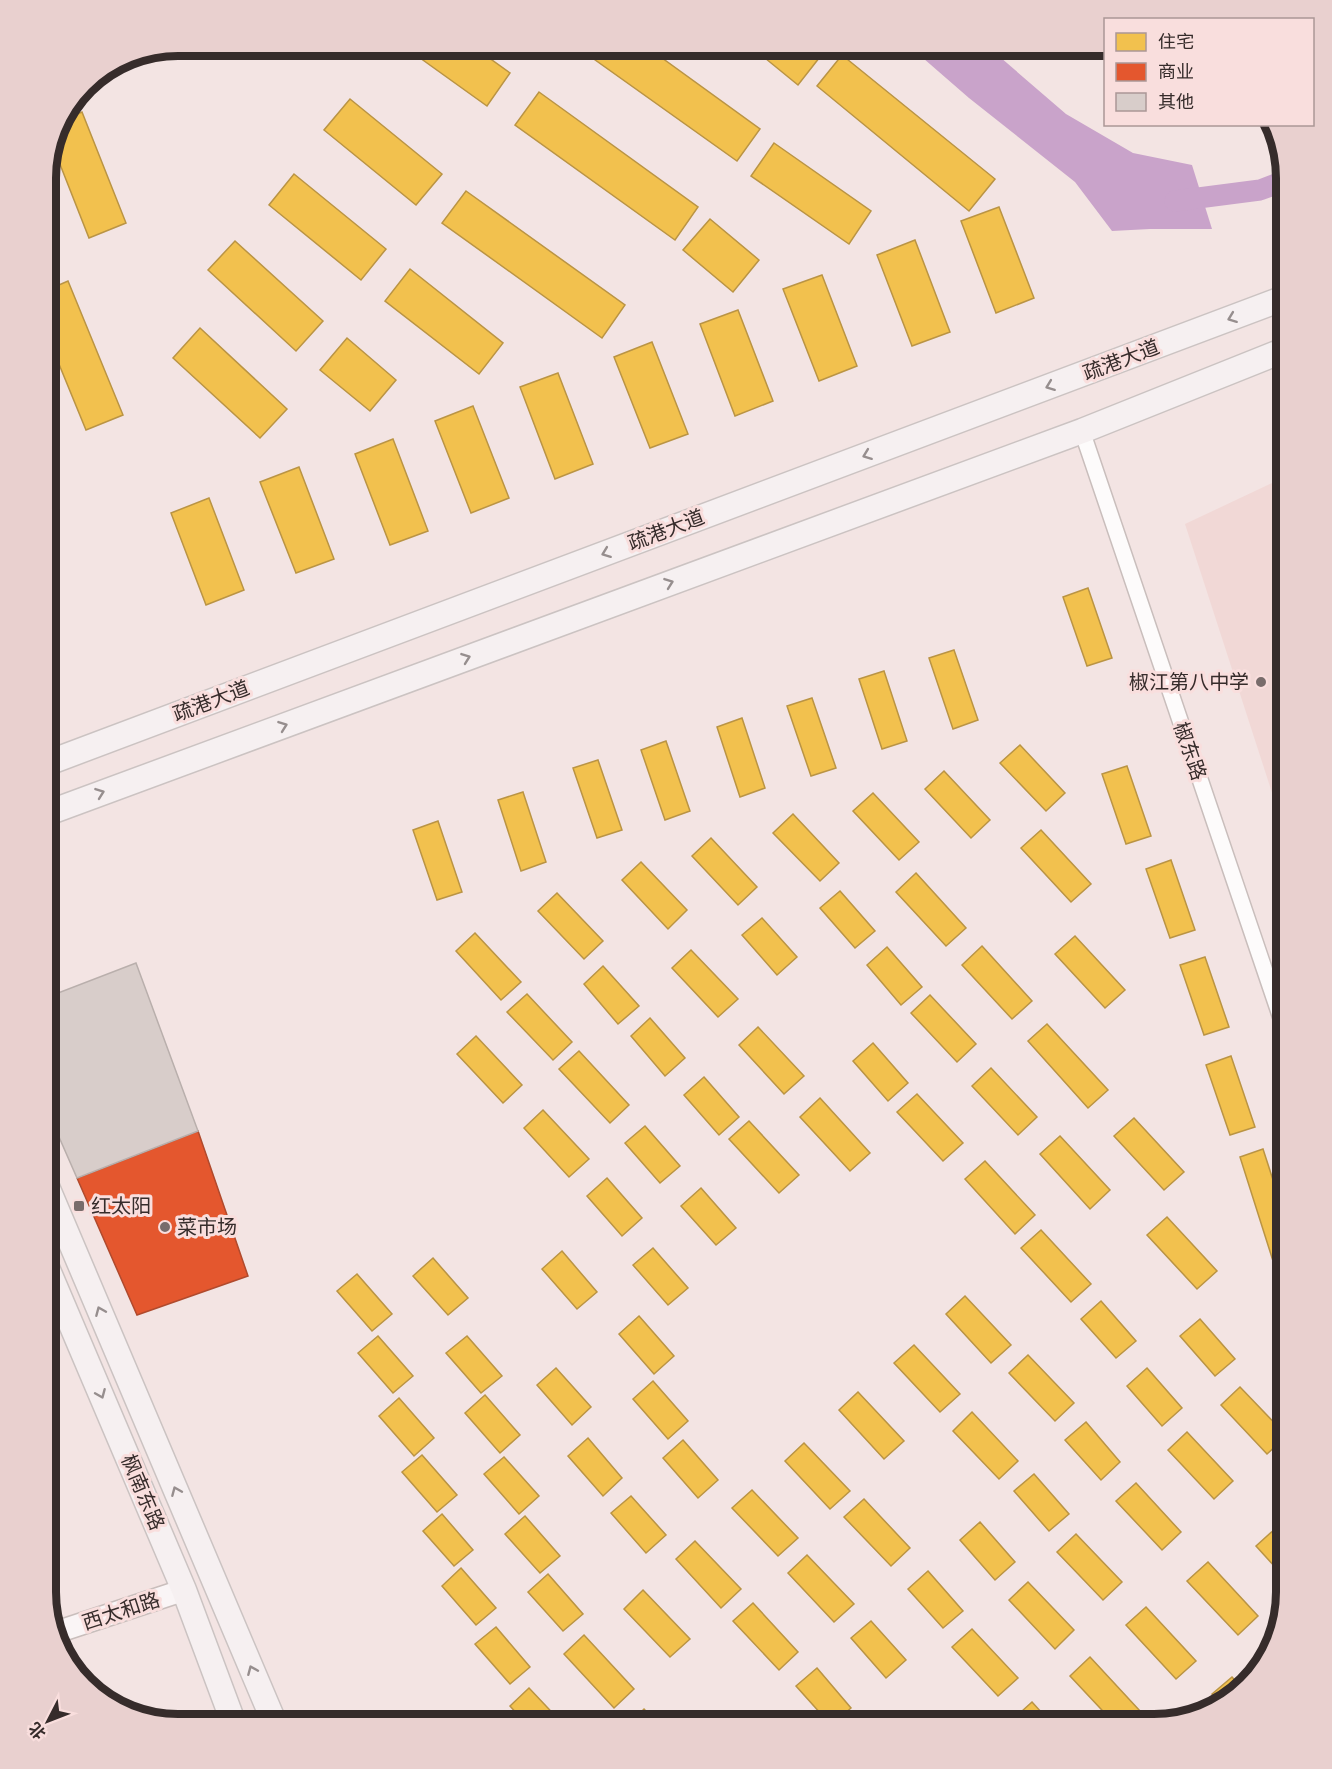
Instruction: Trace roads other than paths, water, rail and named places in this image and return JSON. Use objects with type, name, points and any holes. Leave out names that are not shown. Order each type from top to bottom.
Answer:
[{"type":"main road","name":"疏港大道","points":[[56,760],[1276,301]]},
{"type":"main road","points":[[56,810],[1082,431],[1276,353]]},
{"type":"main road","points":[[56,1208],[271,1714]]},
{"type":"main road","name":"枫南东路","points":[[56,1289],[184,1590],[230,1714]]},
{"type":"street","name":"椒东路","points":[[1082,431],[1276,1004]]},
{"type":"street","name":"西太和路","points":[[62,1630],[184,1590]]},
{"type":"waterway","points":[[1175,201],[1260,190],[1276,184]]},
{"type":"place","name":"椒江第八中学","points":[[1261,682]]},
{"type":"place","name":"红太阳","points":[[79,1206]]},
{"type":"place","name":"菜市场","points":[[165,1227]]}]
